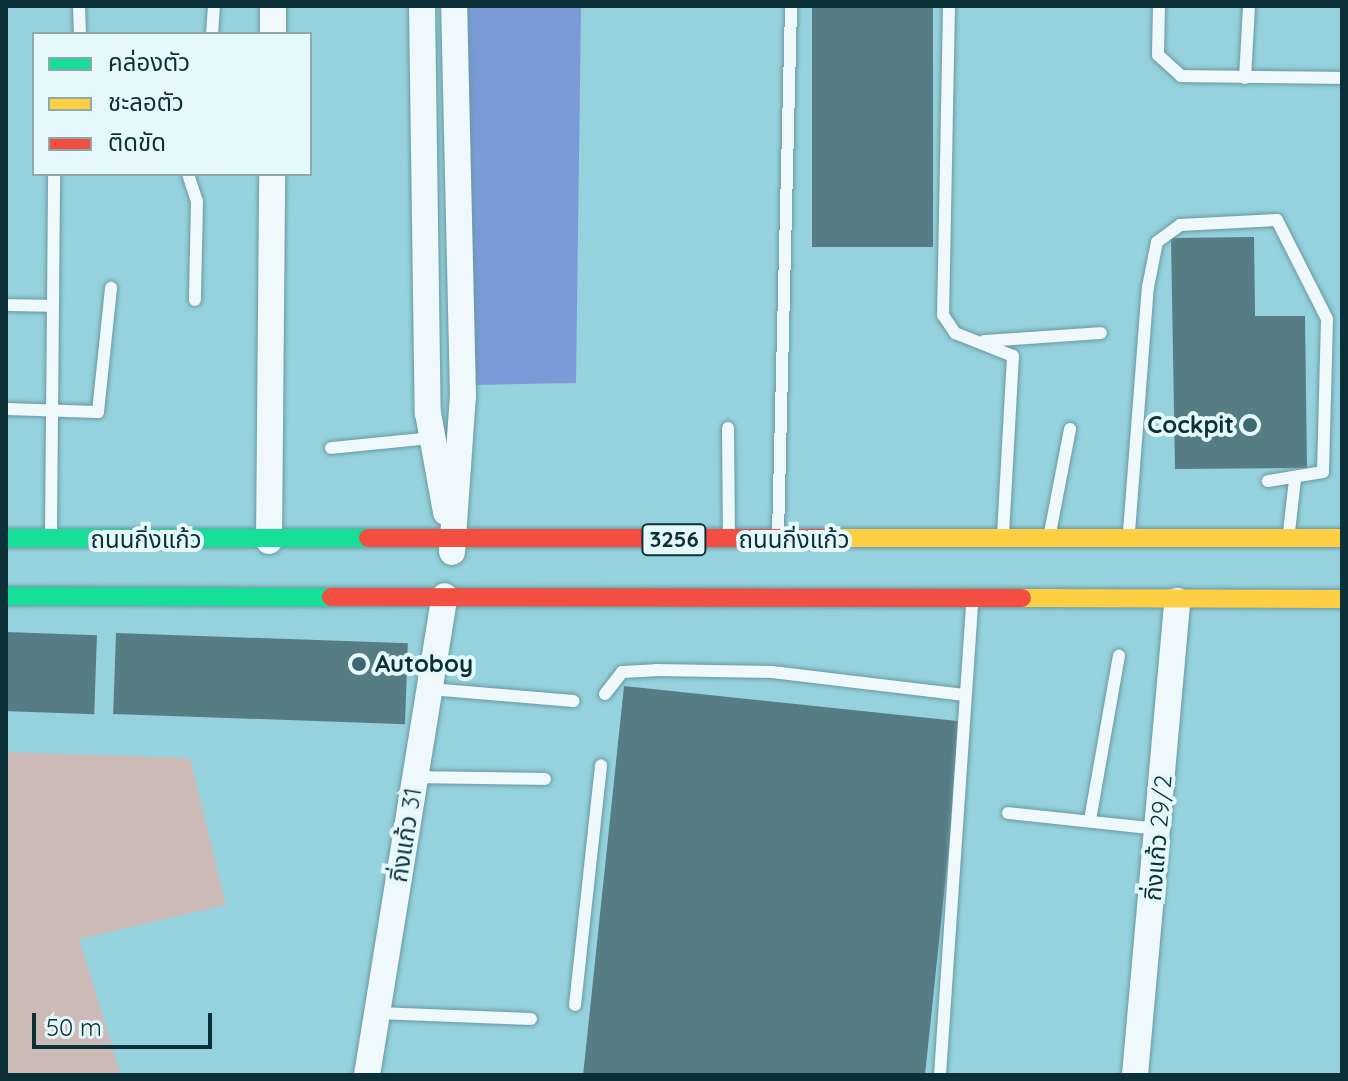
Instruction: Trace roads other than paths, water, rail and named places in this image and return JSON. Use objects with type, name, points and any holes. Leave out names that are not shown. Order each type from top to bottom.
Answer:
[{"type":"main road","name":"ถนนกิ่งแก้ว","points":[[6,538],[269,541],[452,549],[729,540],[1342,538]]},
{"type":"main road","points":[[6,596],[1342,599]]},
{"type":"street","points":[[273,6],[273,32]]},
{"type":"street","points":[[422,6],[423,326],[432,438],[452,549]]},
{"type":"street","points":[[452,549],[463,396],[454,6]]},
{"type":"street","points":[[269,541],[272,176]]},
{"type":"street","name":"กิ่งแก้ว 31","points":[[367,1075],[445,596]]},
{"type":"street","name":"กิ่งแก้ว 29/2","points":[[1135,1075],[1160,829],[1177,601]]},
{"type":"lane","points":[[79,6],[80,32]]},
{"type":"lane","points":[[212,32],[214,6]]},
{"type":"lane","points":[[778,540],[791,6]]},
{"type":"lane","points":[[949,6],[943,315],[955,333],[1006,350],[1015,365],[1002,540]]},
{"type":"lane","points":[[1159,6],[1158,55],[1166,69],[1245,78],[1342,78]]},
{"type":"lane","points":[[1245,78],[1249,6]]},
{"type":"lane","points":[[50,539],[54,176]]},
{"type":"lane","points":[[189,176],[197,201],[195,300]]},
{"type":"lane","points":[[1129,539],[1148,287],[1157,242],[1180,225],[1277,220],[1327,319],[1323,472],[1268,481]]},
{"type":"lane","points":[[6,409],[93,413],[102,405],[111,288]]},
{"type":"lane","points":[[6,305],[53,306]]},
{"type":"lane","points":[[981,342],[1101,333]]},
{"type":"lane","points":[[728,428],[729,540]]},
{"type":"lane","points":[[1049,540],[1070,429]]},
{"type":"lane","points":[[331,448],[432,438]]},
{"type":"lane","points":[[1288,539],[1295,479]]},
{"type":"lane","points":[[940,1075],[972,599]]},
{"type":"lane","points":[[1090,820],[1119,656]]},
{"type":"lane","points":[[605,694],[622,672],[656,670],[772,672],[965,695]]},
{"type":"lane","points":[[430,689],[574,701]]},
{"type":"lane","points":[[575,1005],[601,765]]},
{"type":"lane","points":[[416,777],[545,779]]},
{"type":"lane","points":[[1008,813],[1160,829]]},
{"type":"lane","points":[[377,1013],[531,1019]]},
{"type":"water","points":[[456,6],[581,6],[576,383],[473,385]]},
{"type":"place","name":"Cockpit","points":[[1250,425]]},
{"type":"place","name":"Autoboy","points":[[359,664]]}]
